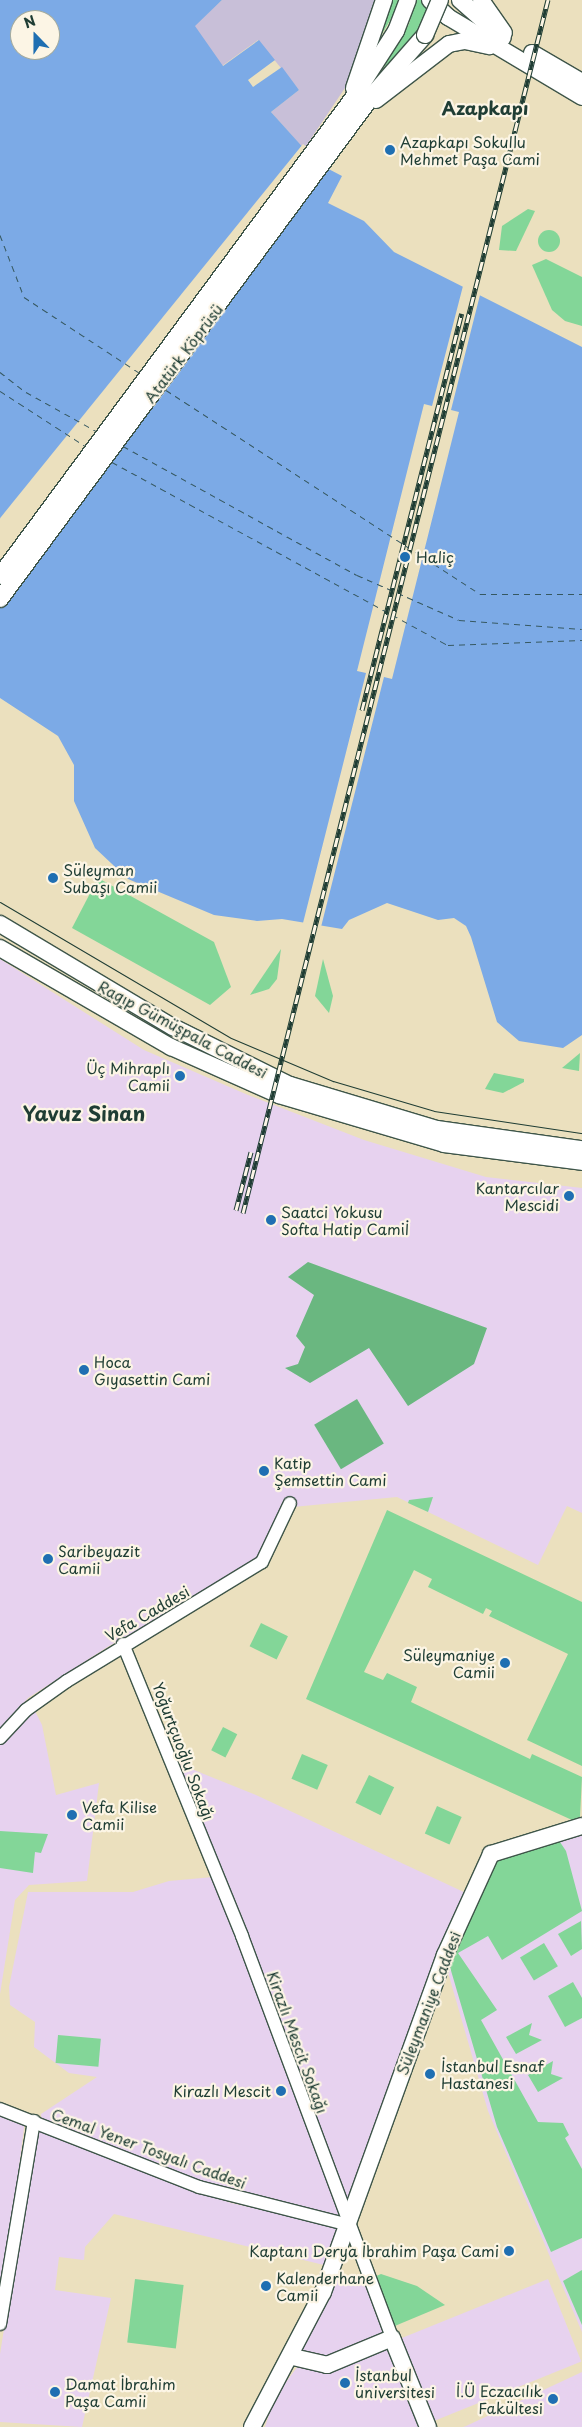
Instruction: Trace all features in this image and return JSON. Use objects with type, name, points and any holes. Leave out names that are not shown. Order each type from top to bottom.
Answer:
[{"type":"main road","points":[[359,102],[384,0]]},
{"type":"main road","points":[[430,0],[448,17],[582,82]]},
{"type":"main road","points":[[359,102],[425,35],[440,0]]},
{"type":"main road","points":[[460,0],[506,45],[582,97]]},
{"type":"main road","points":[[481,0],[506,45]]},
{"type":"main road","points":[[359,102],[406,7]]},
{"type":"main road","points":[[359,102],[449,44],[465,41],[506,45]]},
{"type":"main road","name":"Atatürk Köprüsü","points":[[0,576],[359,102]]},
{"type":"main road","name":"Atatürk Köprüsü","points":[[0,599],[359,102]]},
{"type":"main road","name":"Ragıp Gümüşpala Caddesi","points":[[0,924],[173,1027],[290,1085],[437,1129],[582,1149]]},
{"type":"main road","name":"Ragıp Gümüşpala Caddesi","points":[[0,948],[171,1048],[279,1095],[435,1142],[582,1162]]},
{"type":"main road","name":"Süleymaniye Caddesi","points":[[252,2427],[293,2357],[349,2225],[445,1955],[490,1854],[582,1826]]},
{"type":"main road","points":[[293,2357],[327,2365],[392,2338],[428,2427]]},
{"type":"street","name":"Vefa Caddesi","points":[[0,1738],[26,1710],[123,1644],[166,1623],[262,1562],[290,1503]]},
{"type":"street","name":"Yoğurtçuoğlu Sokağı","points":[[123,1644],[214,1870]]},
{"type":"street","name":"Kirazlı Mescit Sokağı","points":[[214,1870],[392,2338]]},
{"type":"street","name":"Cemal Yener Tosyalı Caddesi","points":[[0,2108],[199,2188],[349,2225]]},
{"type":"street","points":[[0,2324],[34,2121]]},
{"type":"shaded area","points":[[222,0],[376,0],[351,79],[304,149],[271,112],[299,90],[258,40],[222,66],[194,26]]},
{"type":"shaded area","points":[[0,959],[144,1050],[248,1095],[364,1140],[486,1177],[582,1188],[582,1513],[567,1506],[538,1565],[397,1497],[293,1507],[269,1558],[109,1646],[28,1698],[0,1730]]},
{"type":"shaded area","points":[[34,1709],[42,1725],[56,1795],[99,1783],[87,1881],[29,1885],[15,1900],[0,1994],[0,1745]]},
{"type":"shaded area","points":[[174,1762],[256,1795],[468,1894],[346,2206]]},
{"type":"shaded area","points":[[582,1831],[582,2332],[488,2111],[445,1962],[493,1858]]},
{"type":"shaded area","points":[[213,1877],[342,2218],[237,2195],[42,2123],[41,2114],[97,2077],[69,2073],[34,2047],[35,2022],[10,2005],[9,1987],[28,1892],[133,1892],[169,1881]]},
{"type":"shaded area","points":[[0,2111],[25,2120],[3,2293],[0,2291]]},
{"type":"shaded area","points":[[36,2130],[231,2203],[343,2228],[328,2266],[114,2214],[85,2247],[84,2260],[59,2257],[55,2290],[111,2298],[82,2427],[0,2422],[0,2354]]},
{"type":"shaded area","points":[[333,2275],[364,2279],[385,2333],[327,2360],[300,2352]]},
{"type":"shaded area","points":[[548,2279],[581,2362],[430,2423],[397,2340]]},
{"type":"shaded area","name":"İstanbul üniversitesi","points":[[388,2343],[422,2427],[265,2427],[274,2398],[298,2366]]},
{"type":"shaded area","name":"İ.Ü Eczacılık Fakültesi","points":[[582,2372],[582,2427],[463,2427],[466,2426]]},
{"type":"green space","points":[[390,0],[398,0],[395,12],[375,46]]},
{"type":"green space","points":[[416,0],[425,0],[430,6],[422,26],[380,74],[409,24]]},
{"type":"green space","points":[[528,209],[535,211],[516,251],[499,250],[502,226]]},
{"type":"green space","points":[[549,230],[557,233],[560,241],[557,249],[549,252],[541,249],[538,241],[541,233]]},
{"type":"green space","points":[[546,259],[582,277],[582,326],[565,321],[552,310],[532,265]]},
{"type":"green space","points":[[98,878],[214,942],[231,987],[210,1005],[72,928]]},
{"type":"green space","points":[[281,949],[277,979],[269,989],[250,995]]},
{"type":"green space","points":[[323,959],[333,996],[329,1013],[315,996]]},
{"type":"green space","points":[[580,1053],[579,1071],[562,1068]]},
{"type":"green space","points":[[494,1073],[524,1079],[524,1082],[503,1093],[485,1089]]},
{"type":"green space","points":[[308,1262],[487,1328],[474,1364],[408,1406],[369,1348],[310,1383],[285,1368],[298,1364],[305,1347],[296,1336],[314,1295],[288,1277]]},
{"type":"green space","points":[[357,1399],[384,1444],[341,1469],[314,1425]]},
{"type":"green space","points":[[433,1497],[428,1512],[408,1503],[409,1500]]},
{"type":"green space","points":[[387,1510],[582,1602],[582,1766],[527,1740],[568,1654],[489,1616],[492,1611],[486,1608],[483,1614],[428,1587],[432,1579],[414,1570],[364,1672],[383,1680],[387,1673],[417,1687],[411,1702],[530,1759],[532,1754],[582,1777],[580,1817],[572,1820],[306,1699]]},
{"type":"green space","points":[[261,1623],[288,1636],[277,1660],[250,1646]]},
{"type":"green space","points":[[223,1727],[237,1734],[225,1757],[211,1750]]},
{"type":"green space","points":[[302,1754],[328,1765],[317,1790],[291,1779]]},
{"type":"green space","points":[[369,1775],[394,1787],[381,1815],[355,1803]]},
{"type":"green space","points":[[437,1806],[462,1817],[449,1844],[425,1833]]},
{"type":"green space","points":[[0,1831],[48,1834],[41,1853],[35,1852],[33,1873],[0,1868]]},
{"type":"green space","points":[[558,1839],[566,1851],[582,1911],[502,1960],[488,1936],[458,1953],[497,2010],[481,2020],[538,2122],[563,2123],[569,2135],[565,2138],[582,2169],[582,2238],[551,2252],[497,2127],[447,1957],[493,1858]]},
{"type":"green space","points":[[581,1921],[582,1949],[571,1956],[558,1934]]},
{"type":"green space","points":[[544,1943],[558,1966],[534,1981],[520,1957]]},
{"type":"green space","points":[[573,1982],[582,1998],[582,2018],[565,2027],[548,1996]]},
{"type":"green space","points":[[532,2023],[529,2035],[542,2040],[516,2054],[506,2037]]},
{"type":"green space","points":[[58,2035],[101,2039],[98,2067],[56,2063]]},
{"type":"green space","points":[[553,2061],[551,2074],[563,2078],[538,2092],[528,2075]]},
{"type":"green space","points":[[582,2270],[582,2325],[563,2281]]},
{"type":"green space","points":[[381,2274],[417,2286],[445,2305],[390,2328],[369,2279]]},
{"type":"green space","points":[[135,2279],[184,2285],[176,2348],[127,2343]]},
{"type":"water","points":[[0,0],[222,0],[195,26],[223,66],[259,40],[275,60],[248,80],[253,87],[282,67],[299,90],[271,112],[317,163],[342,176],[328,203],[364,221],[394,252],[582,347],[582,1035],[563,1048],[519,1041],[497,1022],[471,937],[466,926],[454,918],[438,920],[387,903],[349,920],[342,929],[282,919],[257,921],[214,915],[128,879],[95,848],[74,801],[74,765],[58,736],[0,698]]},
{"type":"pier","points":[[303,144],[331,167],[7,567],[0,561],[0,518]]},
{"type":"pier","points":[[464,282],[481,291],[451,410],[459,412],[392,679],[384,677],[321,927],[303,923],[366,673],[357,671],[424,404],[432,406]]},
{"type":"ferry route","points":[[0,235],[24,297],[141,374]]},
{"type":"ferry route","points":[[0,372],[26,392],[98,432]]},
{"type":"ferry route","points":[[166,390],[480,594],[582,594]]},
{"type":"ferry route","points":[[0,391],[87,447]]},
{"type":"ferry route","points":[[123,446],[357,575],[459,620],[582,629]]},
{"type":"ferry route","points":[[112,462],[448,645],[582,640]]},
{"type":"tram line","points":[[0,902],[231,1038],[333,1081],[434,1111],[582,1133]]},
{"type":"railway","points":[[243,1213],[548,0]]},
{"type":"railway","points":[[362,710],[462,313]]},
{"type":"railway","points":[[236,1210],[251,1152]]},
{"type":"place","name":"Azapkapı Sokullu Mehmet Paşa Cami","points":[[390,150]]},
{"type":"place","name":"Haliç","points":[[405,557]]},
{"type":"place","name":"Süleyman Subaşı Camii","points":[[53,878]]},
{"type":"place","name":"Üç Mihraplı Camii","points":[[180,1076]]},
{"type":"place","name":"Kantarcılar Mescidi","points":[[569,1196]]},
{"type":"place","name":"Saatci Yokusu Softa Hatip Camiİ","points":[[271,1220]]},
{"type":"place","name":"Hoca Gıyasettin Cami","points":[[84,1370]]},
{"type":"place","name":"Katip Şemsettin Cami","points":[[264,1471]]},
{"type":"place","name":"Saribeyazit Camii","points":[[48,1559]]},
{"type":"place","name":"Süleymaniye Camii","points":[[505,1663]]},
{"type":"place","name":"Vefa Kilise Camii","points":[[72,1815]]},
{"type":"place","name":"İstanbul Esnaf Hastanesi","points":[[430,2074]]},
{"type":"place","name":"Kirazlı Mescit","points":[[281,2091]]},
{"type":"place","name":"Kaptanı Derya İbrahim Paşa Cami","points":[[509,2251]]},
{"type":"place","name":"Kalenderhane Camii","points":[[266,2286]]},
{"type":"place","name":"İstanbul üniversitesi","points":[[345,2383]]},
{"type":"place","name":"Damat İbrahim Paşa Camii","points":[[55,2392]]},
{"type":"place","name":"İ.Ü Eczacılık Fakültesi","points":[[553,2399]]},
{"type":"district","name":"Azapkapı","points":[[485,108]]},
{"type":"district","name":"Yavuz Sinan","points":[[84,1113]]}]
